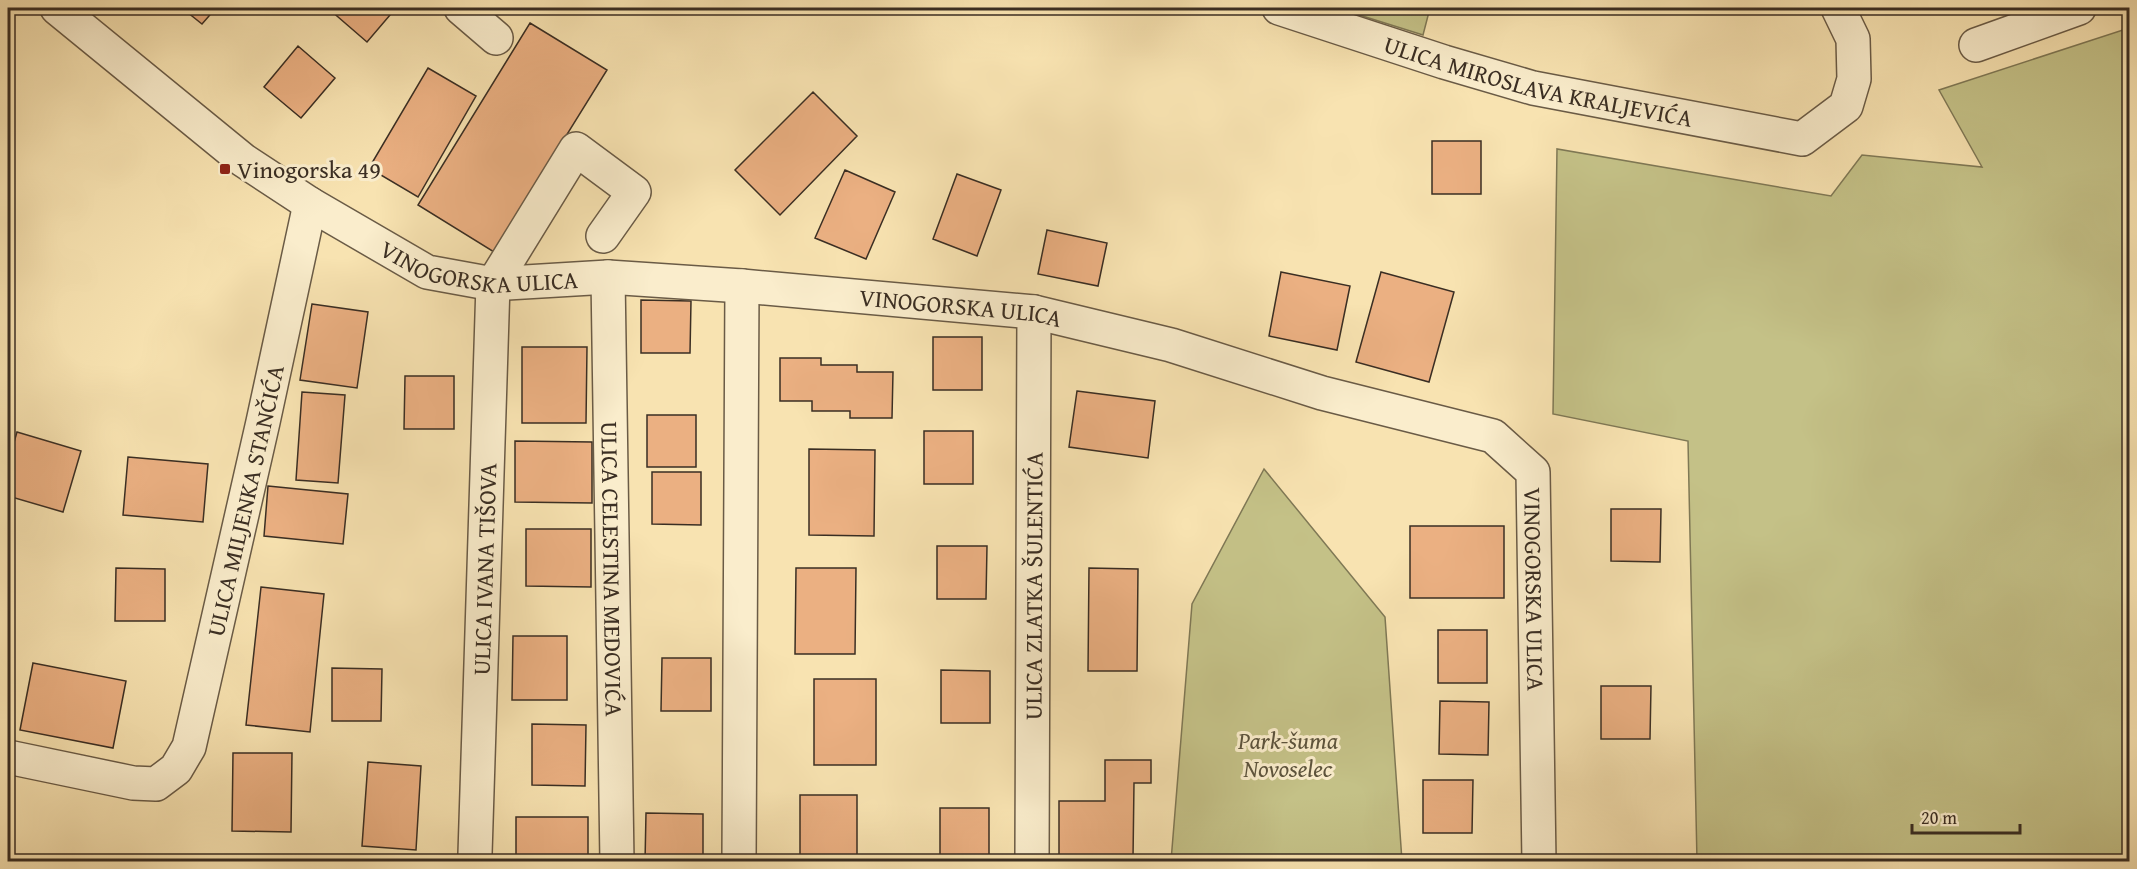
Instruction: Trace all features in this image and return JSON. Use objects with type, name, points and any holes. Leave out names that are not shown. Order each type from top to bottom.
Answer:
[{"type":"street","name":"VINOGORSKA ULICA","points":[[57,8],[243,160],[310,204],[427,272],[493,284],[608,277],[742,286],[1034,312],[1171,345],[1322,393],[1493,436],[1533,472],[1539,861]]},
{"type":"street","points":[[461,8],[496,38]]},
{"type":"street","name":"ULICA MIROSLAVA KRALJEVIĆA","points":[[1279,8],[1444,62],[1533,88],[1802,139],[1845,105],[1854,79],[1853,39],[1838,8]]},
{"type":"street","points":[[1976,45],[2079,8]]},
{"type":"street","points":[[493,284],[576,149],[634,192],[603,236]]},
{"type":"street","name":"ULICA MILJENKA STANČIĆA","points":[[8,757],[133,783],[156,784],[176,769],[189,747],[310,204]]},
{"type":"street","name":"ULICA CELESTINA MEDOVIĆA","points":[[608,277],[617,861]]},
{"type":"street","name":"ULICA IVANA TIŠOVA","points":[[475,854],[493,284]]},
{"type":"street","points":[[739,861],[742,286]]},
{"type":"street","name":"ULICA ZLATKA ŠULENTIĆA","points":[[1032,861],[1034,312]]},
{"type":"green space","points":[[1337,8],[1430,8],[1423,35]]},
{"type":"green space","points":[[2129,28],[2129,861],[1697,861],[1688,441],[1553,414],[1557,149],[1831,196],[1862,155],[1982,167],[1939,90]]},
{"type":"green space","name":"Park-šuma Novoselec","points":[[1264,469],[1385,617],[1402,861],[1171,861],[1192,604]]},
{"type":"building","points":[[182,8],[216,8],[202,24]]},
{"type":"building","points":[[332,8],[396,8],[367,42],[330,10]]},
{"type":"building","points":[[530,23],[607,70],[494,252],[418,205]]},
{"type":"building","points":[[298,46],[335,78],[301,118],[264,87]]},
{"type":"building","points":[[428,68],[476,96],[418,197],[369,168]]},
{"type":"building","points":[[813,92],[857,136],[780,215],[735,170]]},
{"type":"building","points":[[1432,141],[1481,141],[1481,194],[1432,194]]},
{"type":"building","points":[[845,170],[895,192],[866,259],[815,238]]},
{"type":"building","points":[[957,174],[1001,190],[977,256],[933,239]]},
{"type":"building","points":[[1047,230],[1107,243],[1098,286],[1038,274]]},
{"type":"building","points":[[1281,272],[1350,286],[1337,350],[1269,336]]},
{"type":"building","points":[[1381,272],[1454,292],[1429,382],[1356,362]]},
{"type":"building","points":[[641,300],[691,301],[690,353],[641,353]]},
{"type":"building","points":[[312,304],[368,312],[357,388],[300,380]]},
{"type":"building","points":[[933,337],[982,337],[982,390],[933,390]]},
{"type":"building","points":[[522,347],[587,347],[586,423],[522,423]]},
{"type":"building","points":[[780,358],[821,358],[821,365],[857,365],[857,372],[893,372],[892,418],[850,418],[850,411],[812,411],[812,401],[780,401]]},
{"type":"building","points":[[405,376],[454,376],[454,429],[404,429]]},
{"type":"building","points":[[1077,391],[1155,401],[1148,458],[1069,447]]},
{"type":"building","points":[[302,392],[345,395],[338,483],[296,480]]},
{"type":"building","points":[[647,415],[696,415],[696,467],[647,467]]},
{"type":"building","points":[[924,431],[973,431],[973,484],[924,484]]},
{"type":"building","points":[[17,432],[81,451],[63,512],[8,496],[8,463]]},
{"type":"building","points":[[515,441],[592,442],[592,503],[515,502]]},
{"type":"building","points":[[809,449],[875,450],[874,536],[809,535]]},
{"type":"building","points":[[128,457],[208,464],[203,522],[123,515]]},
{"type":"building","points":[[652,472],[701,472],[701,525],[652,524]]},
{"type":"building","points":[[268,486],[348,494],[343,544],[264,536]]},
{"type":"building","points":[[1611,509],[1661,509],[1660,562],[1611,561]]},
{"type":"building","points":[[1410,526],[1504,526],[1504,598],[1410,598]]},
{"type":"building","points":[[526,529],[591,529],[591,587],[526,586]]},
{"type":"building","points":[[937,546],[987,546],[986,599],[937,599]]},
{"type":"building","points":[[116,568],[165,569],[165,621],[115,621]]},
{"type":"building","points":[[796,568],[856,568],[855,654],[795,654]]},
{"type":"building","points":[[1089,568],[1138,569],[1137,671],[1088,671]]},
{"type":"building","points":[[261,587],[324,594],[310,732],[246,725]]},
{"type":"building","points":[[1438,630],[1487,630],[1487,683],[1438,683]]},
{"type":"building","points":[[513,636],[567,636],[567,700],[512,700]]},
{"type":"building","points":[[662,658],[711,658],[711,711],[661,711]]},
{"type":"building","points":[[33,663],[126,681],[113,748],[20,730]]},
{"type":"building","points":[[332,668],[382,669],[381,721],[332,721]]},
{"type":"building","points":[[941,670],[990,671],[990,723],[941,723]]},
{"type":"building","points":[[814,679],[876,679],[876,765],[814,765]]},
{"type":"building","points":[[1601,686],[1651,686],[1650,739],[1601,739]]},
{"type":"building","points":[[1440,701],[1489,702],[1488,755],[1439,754]]},
{"type":"building","points":[[532,724],[586,725],[585,786],[532,785]]},
{"type":"building","points":[[233,753],[292,753],[291,832],[232,831]]},
{"type":"building","points":[[1105,760],[1151,760],[1151,783],[1134,783],[1133,859],[1059,859],[1059,801],[1105,801]]},
{"type":"building","points":[[368,762],[421,766],[416,850],[362,846]]},
{"type":"building","points":[[1423,780],[1473,780],[1472,833],[1423,833]]},
{"type":"building","points":[[800,795],[857,795],[857,862],[800,862]]},
{"type":"building","points":[[940,808],[989,808],[989,861],[940,861]]},
{"type":"building","points":[[646,813],[703,814],[703,862],[645,862]]},
{"type":"building","points":[[516,817],[588,817],[588,862],[516,862]]},
{"type":"place","name":"Vinogorska 49","points":[[225,169]]}]
